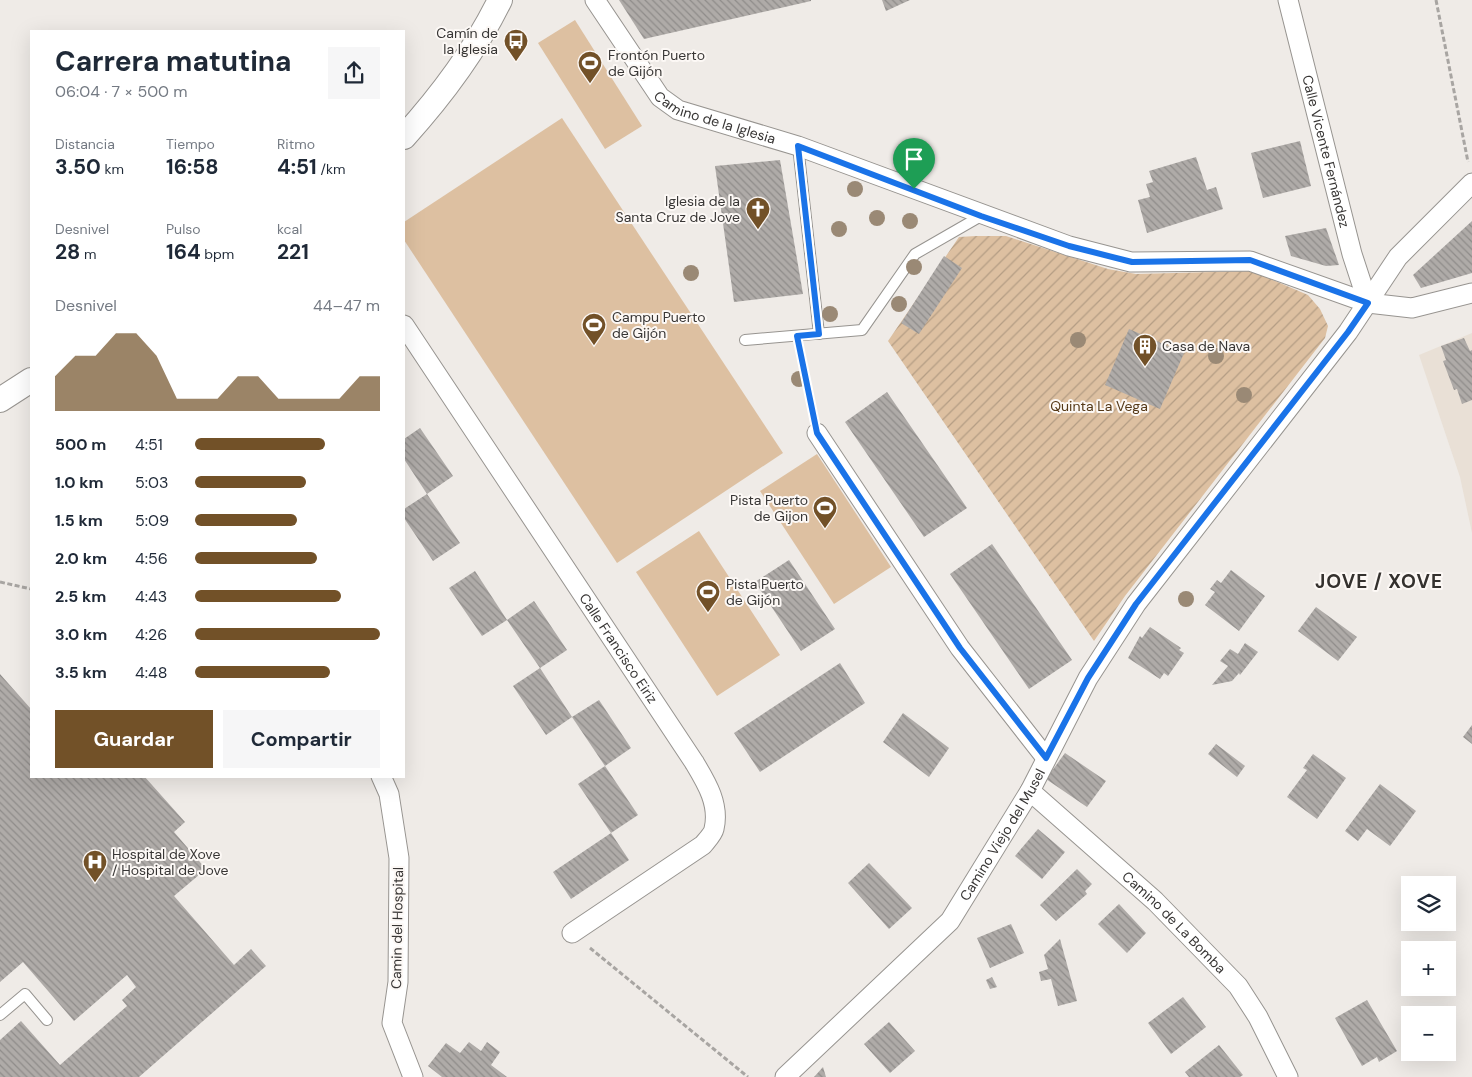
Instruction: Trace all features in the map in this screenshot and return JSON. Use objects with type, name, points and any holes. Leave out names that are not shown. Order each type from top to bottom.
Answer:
[{"type":"street","points":[[405,136],[431,107],[461,67],[486,29],[500,0]]},
{"type":"street","name":"Camino de la Iglesia","points":[[595,0],[660,97],[678,110],[798,146],[981,216],[1069,246],[1132,262],[1250,260],[1368,303],[1412,308],[1472,293]]},
{"type":"street","name":"Calle Vicente Fernández","points":[[1288,0],[1352,254],[1368,303]]},
{"type":"street","name":"Camino Viejo del Musel","points":[[785,1077],[950,921],[1030,792],[1088,678],[1136,604],[1348,332],[1398,257],[1471,177]]},
{"type":"street","name":"Calle Francisco Eiriz","points":[[405,328],[694,762],[710,790],[715,811],[714,830],[703,845],[572,933]]},
{"type":"street","points":[[0,400],[30,381]]},
{"type":"street","points":[[817,433],[960,648],[1046,758]]},
{"type":"street","name":"Camin del Hospital","points":[[382,778],[389,794],[399,858],[398,982],[392,1023],[413,1077]]},
{"type":"street","name":"Camino de La Bomba","points":[[1030,792],[1155,901],[1238,986],[1258,1017],[1288,1077]]},
{"type":"lane","points":[[798,146],[819,334]]},
{"type":"lane","points":[[745,340],[862,330],[915,254],[981,216]]},
{"type":"lane","points":[[0,1015],[25,994],[47,1020]]},
{"type":"path","points":[[1436,0],[1471,177]]},
{"type":"path","points":[[797,336],[817,433]]},
{"type":"path","points":[[0,582],[30,589]]},
{"type":"path","points":[[572,933],[748,1077]]},
{"type":"shaded area","points":[[1472,333],[1472,533],[1460,477],[1419,355]]},
{"type":"green space","name":"Frontón Puerto de Gijón","points":[[575,20],[642,126],[605,149],[538,43]]},
{"type":"green space","name":"Campu Puerto de Gijón","points":[[562,118],[783,453],[617,563],[405,242],[405,221]]},
{"type":"green space","name":"Quinta La Vega","points":[[1006,236],[1108,269],[1136,274],[1252,271],[1308,295],[1320,309],[1328,326],[1325,338],[1125,596],[1094,641],[888,341],[959,237]]},
{"type":"green space","name":"Pista Puerto de Gijon","points":[[817,454],[891,567],[834,604],[760,491]]},
{"type":"green space","name":"Pista Puerto de Gijón","points":[[699,531],[780,655],[717,696],[636,572]]},
{"type":"building","points":[[619,0],[811,0],[811,1],[644,39]]},
{"type":"building","points":[[882,0],[910,0],[886,11]]},
{"type":"building","points":[[1300,141],[1311,186],[1263,198],[1251,153]]},
{"type":"building","points":[[1196,157],[1207,190],[1216,187],[1223,209],[1147,233],[1138,200],[1150,197],[1146,184],[1153,182],[1149,171]]},
{"type":"building","name":"Iglesia de la Santa Cruz de Jove","points":[[780,160],[803,294],[734,302],[715,166]]},
{"type":"building","points":[[1472,221],[1472,273],[1421,288],[1413,275]]},
{"type":"building","points":[[1326,228],[1339,265],[1326,266],[1291,256],[1285,236]]},
{"type":"building","points":[[944,256],[962,268],[919,334],[901,323]]},
{"type":"building","name":"Casa de Nava","points":[[1129,329],[1184,353],[1160,409],[1105,385]]},
{"type":"building","points":[[1464,338],[1470,351],[1472,350],[1472,400],[1462,404],[1457,389],[1454,390],[1443,361],[1446,360],[1441,346]]},
{"type":"building","points":[[887,392],[967,508],[924,537],[845,422]]},
{"type":"building","points":[[420,428],[453,476],[427,494],[405,461],[405,438]]},
{"type":"building","points":[[427,494],[460,543],[433,561],[405,519],[405,508]]},
{"type":"building","points":[[992,544],[1072,660],[1029,689],[950,574]]},
{"type":"building","points":[[789,560],[835,629],[801,651],[755,582]]},
{"type":"building","points":[[1231,570],[1265,596],[1239,631],[1205,605],[1215,592],[1210,589],[1217,580],[1221,583]]},
{"type":"building","points":[[475,571],[507,620],[482,636],[449,588]]},
{"type":"building","points":[[534,601],[567,650],[540,668],[507,620]]},
{"type":"building","points":[[1316,607],[1357,637],[1338,661],[1298,631]]},
{"type":"building","points":[[1150,627],[1181,648],[1179,650],[1184,653],[1168,676],[1164,673],[1160,679],[1128,658],[1140,636],[1142,638]]},
{"type":"building","points":[[1245,643],[1258,652],[1240,675],[1239,673],[1232,681],[1212,685],[1228,666],[1220,661],[1230,649],[1238,654]]},
{"type":"building","points":[[840,663],[865,703],[760,772],[734,733]]},
{"type":"building","points":[[540,668],[572,717],[546,735],[513,686]]},
{"type":"building","name":"Hospital de Xove / Hospital de Jove","points":[[0,674],[30,708],[30,778],[146,778],[185,822],[174,832],[206,869],[174,896],[234,965],[251,949],[266,966],[139,1077],[0,1077],[0,1040],[21,1021],[60,1065],[127,1006],[122,1000],[136,987],[127,975],[74,1021],[23,962],[0,982]]},
{"type":"building","points":[[599,700],[631,748],[605,766],[572,717]]},
{"type":"building","points":[[903,713],[949,748],[929,777],[883,742]]},
{"type":"building","points":[[1472,725],[1472,744],[1463,737]]},
{"type":"building","points":[[1216,744],[1245,766],[1237,777],[1208,754]]},
{"type":"building","points":[[1065,753],[1106,781],[1087,807],[1046,779]]},
{"type":"building","points":[[1313,754],[1346,778],[1317,819],[1287,797],[1307,770],[1303,768]]},
{"type":"building","points":[[605,766],[638,815],[611,833],[578,784]]},
{"type":"building","points":[[1380,784],[1416,811],[1390,846],[1367,829],[1358,841],[1345,831]]},
{"type":"building","points":[[1038,829],[1065,852],[1042,879],[1015,856]]},
{"type":"building","points":[[611,833],[629,860],[571,899],[553,872]]},
{"type":"building","points":[[869,863],[912,908],[889,929],[848,883]]},
{"type":"building","points":[[1077,869],[1092,884],[1085,891],[1087,894],[1056,921],[1040,905]]},
{"type":"building","points":[[1119,904],[1146,933],[1127,953],[1098,924]]},
{"type":"building","points":[[1011,924],[1024,953],[990,968],[977,938]]},
{"type":"building","points":[[1060,939],[1077,1001],[1058,1006],[1051,979],[1041,981],[1039,972],[1048,969],[1044,955]]},
{"type":"building","points":[[992,977],[997,987],[990,989],[986,980]]},
{"type":"building","points":[[1183,997],[1206,1027],[1171,1054],[1148,1023]]},
{"type":"building","points":[[1367,1000],[1397,1051],[1379,1062],[1377,1057],[1362,1066],[1335,1018]]},
{"type":"building","points":[[889,1022],[915,1051],[890,1073],[864,1044]]},
{"type":"building","points":[[469,1042],[481,1051],[487,1042],[500,1052],[491,1065],[507,1077],[442,1077],[428,1066],[446,1043],[460,1053]]},
{"type":"building","points":[[1219,1045],[1243,1075],[1240,1077],[1189,1077],[1185,1072]]},
{"type":"building","points":[[823,1067],[826,1077],[814,1077]]},
{"type":"place","name":"Camín de la Iglesia","points":[[516,62]]},
{"type":"place","name":"Frontón Puerto de Gijón","points":[[590,84]]},
{"type":"place","name":"Iglesia de la Santa Cruz de Jove","points":[[758,230]]},
{"type":"place","name":"Campu Puerto de Gijón","points":[[594,346]]},
{"type":"place","name":"Casa de Nava","points":[[1145,367]]},
{"type":"place","name":"Pista Puerto de Gijon","points":[[825,529]]},
{"type":"place","name":"Pista Puerto de Gijón","points":[[708,613]]},
{"type":"place","name":"Hospital de Xove / Hospital de Jove","points":[[95,883]]},
{"type":"district","name":"JOVE / XOVE","points":[[1379,581]]},
{"type":"route","points":[[798,146],[914,189],[981,216],[1069,246],[1132,262],[1250,260],[1368,303],[1348,332],[1136,604],[1088,678],[1046,758],[960,648],[817,433],[797,336],[819,334],[798,146]]}]
